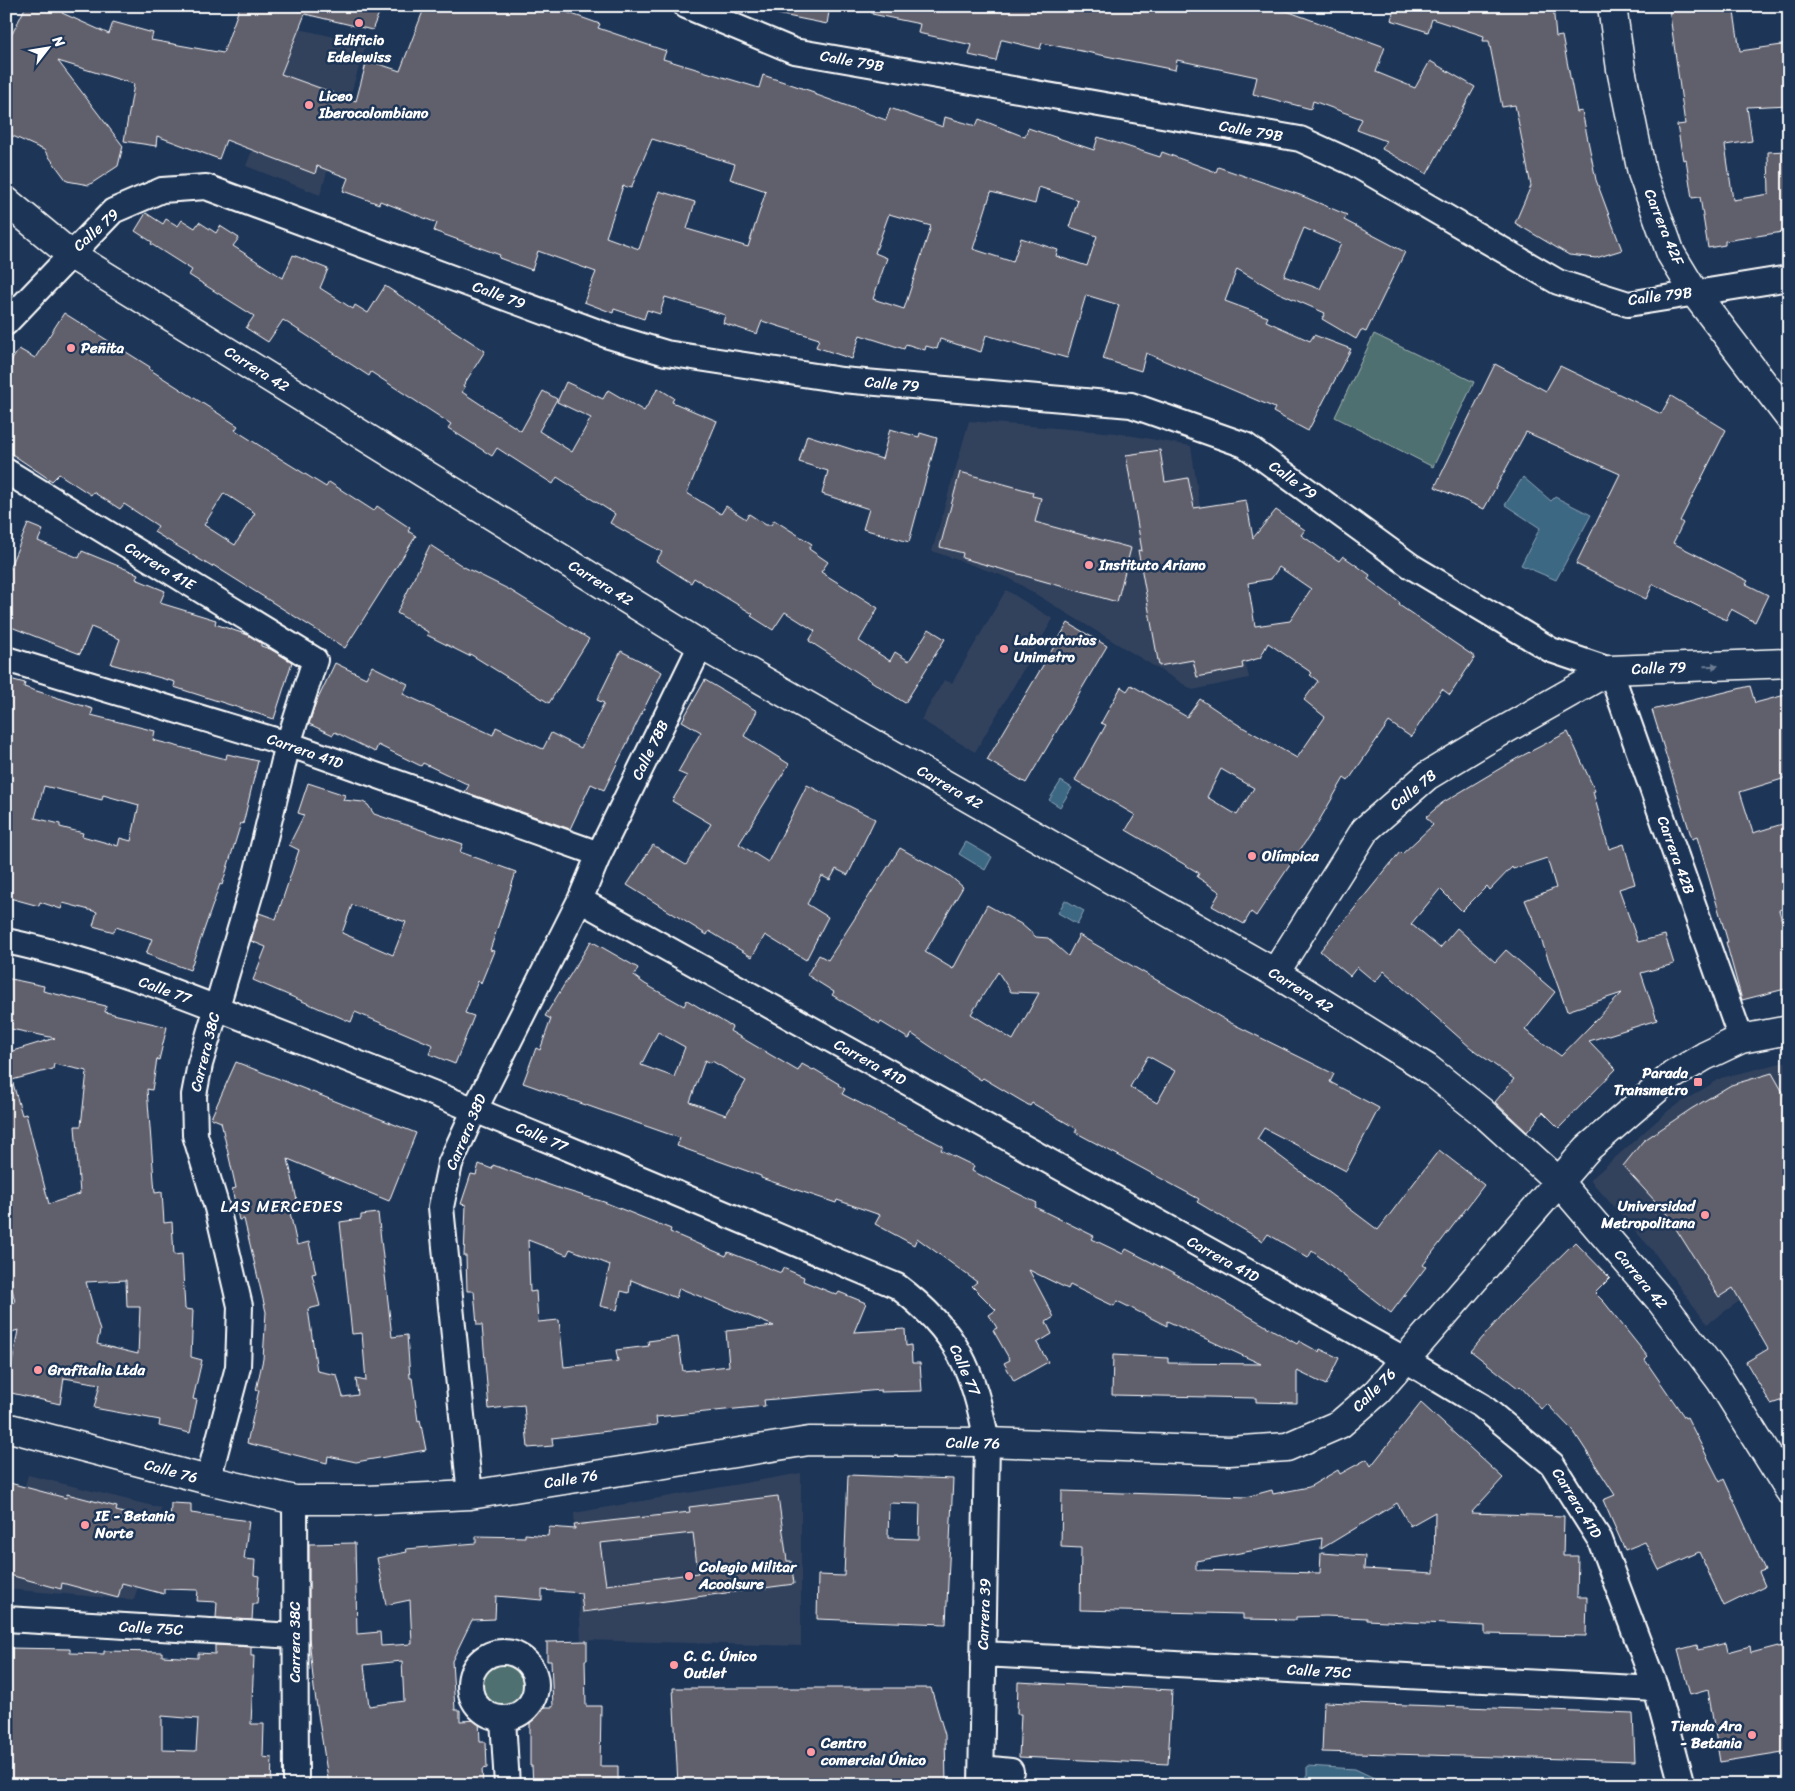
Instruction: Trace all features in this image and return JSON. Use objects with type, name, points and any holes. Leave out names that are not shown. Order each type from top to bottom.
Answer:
[{"type":"street","name":"Calle 79B","points":[[686,6],[794,51],[1300,139],[1353,163],[1558,282],[1628,304],[1789,278]]},
{"type":"street","name":"Carrera 42F","points":[[1612,6],[1621,69],[1642,173],[1672,254],[1694,292],[1789,416]]},
{"type":"street","name":"Calle 79","points":[[6,323],[113,211],[162,190],[206,187],[610,336],[666,353],[842,380],[1131,405],[1245,445],[1411,566],[1551,650],[1610,670],[1789,663]]},
{"type":"street","name":"Carrera 42","points":[[6,201],[70,254],[701,645],[1274,973],[1427,1068],[1482,1112],[1558,1181],[1660,1300],[1716,1373],[1789,1490]]},
{"type":"street","name":"Carrera 41E","points":[[6,471],[315,660]]},
{"type":"street","name":"Calle 78B","points":[[599,854],[701,645]]},
{"type":"street","name":"Carrera 41D","points":[[6,659],[288,744],[599,854]]},
{"type":"street","name":"Carrera 38C","points":[[208,1480],[238,1367],[240,1338],[238,1297],[218,1208],[195,1135],[194,1095],[200,1064],[256,875],[288,744],[315,660]]},
{"type":"street","name":"Calle 78","points":[[1274,973],[1364,830],[1427,776],[1610,670]]},
{"type":"street","name":"Carrera 42B","points":[[1610,670],[1741,1039]]},
{"type":"street","name":"Carrera 38D","points":[[470,1494],[441,1208],[450,1164],[475,1109],[580,900],[599,854]]},
{"type":"street","name":"Carrera 41D","points":[[580,900],[1404,1359],[1482,1406],[1552,1464],[1600,1540],[1656,1689],[1682,1785]]},
{"type":"street","name":"Calle 77","points":[[6,941],[60,952],[216,1008],[475,1109],[897,1286],[923,1306],[940,1323],[963,1358],[978,1394],[988,1442]]},
{"type":"street","name":"Calle 76","points":[[6,1427],[208,1480],[295,1500],[470,1494],[809,1441],[988,1442],[1229,1451],[1287,1447],[1340,1424],[1377,1392],[1588,1148],[1673,1075],[1741,1039],[1789,1030]]},
{"type":"street","name":"Carrera 39","points":[[981,1777],[988,1442]]},
{"type":"street","name":"Carrera 38C","points":[[295,1500],[296,1785]]},
{"type":"street","name":"Calle 75C","points":[[6,1619],[295,1636]]},
{"type":"street","name":"Calle 75C","points":[[983,1654],[1656,1689]]},
{"type":"street","points":[[503,1718],[508,1785]]},
{"type":"street","points":[[981,1777],[1011,1771]]},
{"type":"shaded area","name":"Liceo Iberocolombiano","points":[[299,29],[366,44],[320,195],[246,166]]},
{"type":"shaded area","name":"Instituto Ariano","points":[[969,421],[1116,433],[1191,446],[1217,622],[1236,619],[1249,678],[1193,690],[1009,578],[932,551]]},
{"type":"shaded area","points":[[1523,477],[1551,501],[1555,497],[1591,515],[1556,580],[1521,565],[1540,528],[1505,505]]},
{"type":"shaded area","name":"Laboratorios Unimetro","points":[[1006,590],[1053,619],[975,752],[921,720],[944,680],[952,683]]},
{"type":"shaded area","points":[[1061,781],[1072,788],[1060,807],[1049,800]]},
{"type":"shaded area","points":[[966,842],[992,857],[985,870],[959,854]]},
{"type":"shaded area","points":[[1065,900],[1084,911],[1077,924],[1058,913]]},
{"type":"shaded area","name":"Universidad Metropolitana","points":[[1789,1061],[1789,1266],[1707,1324],[1653,1251],[1590,1180],[1669,1110],[1721,1078]]},
{"type":"shaded area","name":"Colegio Militar Acoolsure","points":[[801,1473],[801,1646],[581,1640],[574,1513]]},
{"type":"shaded area","name":"IE - Betania Norte","points":[[28,1475],[161,1508],[134,1600],[6,1589],[9,1542]]},
{"type":"shaded area","points":[[1307,1766],[1355,1769],[1389,1785],[1307,1785]]},
{"type":"green space","points":[[1374,334],[1474,382],[1433,467],[1335,417]]},
{"type":"green space","points":[[504,1654],[514,1656],[523,1662],[529,1671],[531,1681],[529,1691],[523,1700],[514,1706],[504,1708],[494,1706],[485,1700],[479,1691],[477,1681],[479,1671],[485,1662],[494,1656]]},
{"type":"building","points":[[26,6],[66,6],[62,13],[109,34],[113,22],[153,33],[151,40],[223,53],[240,6],[272,6],[300,11],[300,6],[382,6],[372,30],[305,14],[281,74],[356,101],[367,60],[400,71],[425,6],[549,6],[600,24],[598,28],[666,51],[663,59],[759,88],[763,75],[814,92],[814,94],[886,120],[890,108],[943,127],[945,117],[976,126],[979,119],[1025,137],[1028,128],[1094,150],[1098,137],[1160,157],[1162,152],[1216,172],[1218,167],[1300,195],[1347,215],[1344,220],[1405,252],[1366,332],[1361,330],[1356,339],[1322,319],[1325,313],[1277,292],[1237,269],[1225,301],[1268,317],[1266,321],[1310,341],[1314,335],[1351,349],[1308,431],[1273,412],[1275,408],[1146,353],[1141,371],[1103,359],[1119,305],[1086,295],[1067,358],[986,335],[981,352],[940,339],[937,349],[926,346],[925,350],[906,344],[904,349],[860,335],[852,359],[816,347],[819,339],[762,321],[757,334],[723,323],[725,315],[665,297],[660,314],[647,310],[644,319],[614,309],[613,313],[584,302],[596,272],[538,251],[532,270],[499,258],[500,255],[434,231],[437,223],[380,201],[379,204],[343,191],[348,178],[317,166],[315,174],[226,140],[219,159],[157,136],[156,146],[124,141],[134,84],[58,61],[123,146],[118,166],[89,185],[67,181],[44,150],[6,133],[6,30],[12,34]],"holes":[[[652,139],[735,164],[730,179],[766,191],[748,247],[687,229],[695,202],[659,191],[639,249],[606,237],[623,186],[631,188]],[[1039,187],[1078,200],[1069,227],[1097,236],[1087,266],[1056,256],[1058,250],[1021,238],[1013,262],[973,249],[991,192],[1035,204]],[[889,214],[931,226],[904,309],[873,299],[887,258],[875,253]],[[1304,228],[1341,244],[1320,289],[1284,276]]]},
{"type":"building","points":[[778,6],[830,6],[827,24],[777,14]]},
{"type":"building","points":[[873,6],[1273,6],[1385,47],[1376,72],[1415,88],[1430,61],[1475,87],[1427,174],[1382,149],[1386,141],[1357,130],[1362,119],[1313,101],[1311,109],[1253,94],[1257,77],[1177,60],[1175,70],[1042,43],[1040,49],[1003,40],[1001,40],[996,61],[969,55],[972,45],[918,33],[920,24],[872,14]]},
{"type":"building","points":[[1395,6],[1553,6],[1556,37],[1562,36],[1577,112],[1582,111],[1596,180],[1622,250],[1596,258],[1569,255],[1515,223],[1531,186],[1515,105],[1502,107],[1489,41],[1483,41],[1484,36],[1432,19],[1428,32],[1391,20]]},
{"type":"building","points":[[1682,6],[1733,6],[1740,51],[1789,44],[1789,105],[1747,107],[1752,141],[1725,145],[1733,200],[1769,194],[1768,152],[1786,151],[1789,231],[1725,241],[1725,245],[1708,248],[1700,197],[1692,198],[1686,159],[1683,160],[1677,125],[1685,124],[1669,8]]},
{"type":"building","points":[[146,213],[163,224],[166,219],[178,226],[182,220],[195,228],[199,222],[216,233],[220,226],[239,238],[233,246],[283,278],[293,255],[328,269],[320,288],[353,309],[355,305],[368,313],[385,286],[485,351],[463,386],[465,387],[462,392],[521,431],[543,391],[557,399],[539,431],[572,452],[591,418],[557,402],[566,382],[603,399],[608,390],[644,411],[658,388],[674,398],[672,402],[717,421],[687,493],[721,514],[726,506],[746,519],[749,514],[766,525],[771,525],[774,520],[812,544],[809,549],[828,562],[821,572],[878,608],[859,641],[890,661],[895,652],[909,661],[929,629],[945,639],[905,703],[809,641],[815,631],[785,612],[773,630],[751,616],[753,614],[694,578],[691,583],[656,561],[662,552],[610,523],[615,514],[557,477],[553,484],[497,448],[492,456],[448,428],[451,424],[371,372],[369,376],[283,320],[268,342],[246,328],[254,316],[189,275],[192,270],[151,244],[152,242],[135,231]]},
{"type":"building","points":[[64,313],[150,367],[149,369],[238,426],[235,430],[284,461],[326,487],[329,482],[374,511],[377,506],[410,528],[408,531],[416,536],[345,648],[213,565],[212,567],[154,532],[158,526],[124,504],[120,509],[93,492],[91,495],[59,474],[52,481],[6,450],[6,369],[19,349],[35,358]],"holes":[[[224,493],[255,513],[235,545],[204,525]]]},
{"type":"building","points":[[1495,364],[1546,391],[1560,366],[1661,414],[1671,396],[1726,430],[1680,521],[1683,523],[1673,543],[1748,581],[1746,584],[1768,595],[1755,622],[1731,609],[1726,620],[1653,584],[1646,599],[1576,564],[1620,474],[1526,432],[1484,509],[1435,487]]},
{"type":"building","points":[[890,429],[919,437],[920,433],[937,438],[909,542],[863,529],[869,509],[822,494],[828,471],[799,462],[807,435],[882,459]]},
{"type":"building","points":[[1160,450],[1165,482],[1188,478],[1194,508],[1246,500],[1253,538],[1276,510],[1305,530],[1301,535],[1339,561],[1343,556],[1370,575],[1368,579],[1400,603],[1399,605],[1475,657],[1450,695],[1442,689],[1411,737],[1389,722],[1348,781],[1344,778],[1316,826],[1256,916],[1251,912],[1244,924],[1212,906],[1220,892],[1197,877],[1199,873],[1126,830],[1135,815],[1075,780],[1106,725],[1101,723],[1121,687],[1127,691],[1131,685],[1187,717],[1200,699],[1237,724],[1297,758],[1325,717],[1304,700],[1318,681],[1310,675],[1312,673],[1268,643],[1260,658],[1242,663],[1243,668],[1197,677],[1193,660],[1159,666],[1138,550],[1142,551],[1126,455]],"holes":[[[1279,567],[1311,589],[1290,621],[1255,626],[1248,583],[1271,579]],[[1221,769],[1254,788],[1237,815],[1207,797]]]},
{"type":"building","points":[[960,472],[1033,492],[1032,496],[1041,498],[1035,522],[1131,548],[1117,602],[962,558],[963,553],[940,547]]},
{"type":"building","points":[[28,524],[43,530],[38,541],[79,558],[82,551],[138,574],[136,579],[165,591],[160,603],[216,620],[215,624],[248,635],[261,643],[261,646],[292,662],[274,719],[174,687],[175,682],[111,664],[120,639],[91,627],[80,654],[6,625],[6,576]]},
{"type":"building","points":[[430,545],[464,567],[510,590],[589,639],[549,703],[470,654],[469,656],[427,635],[428,632],[397,613]]},
{"type":"building","points":[[1068,623],[1107,646],[1026,783],[987,760]]},
{"type":"building","points":[[621,651],[662,672],[604,790],[591,784],[570,829],[465,792],[469,785],[423,763],[421,766],[378,745],[375,752],[335,732],[333,735],[309,724],[315,705],[335,663],[366,678],[372,666],[408,684],[403,694],[493,735],[496,727],[543,749],[551,733],[581,748],[604,703],[597,700]]},
{"type":"building","points":[[6,678],[25,683],[24,687],[93,709],[91,715],[155,731],[153,740],[226,759],[227,754],[258,761],[243,824],[241,823],[222,885],[220,884],[190,970],[146,954],[152,939],[116,927],[114,932],[93,926],[97,912],[63,903],[61,909],[40,902],[39,906],[6,897]],"holes":[[[44,786],[102,800],[103,795],[139,805],[131,841],[120,838],[118,846],[82,836],[83,833],[60,827],[60,824],[35,818]]]},
{"type":"building","points":[[705,680],[757,711],[744,736],[789,764],[739,844],[768,862],[807,785],[875,819],[848,875],[836,869],[830,880],[822,876],[807,904],[828,917],[806,960],[765,935],[752,957],[709,931],[707,935],[627,885],[653,845],[686,865],[711,824],[672,801],[687,776],[678,772],[701,732],[682,721]]},
{"type":"building","points":[[1750,686],[1755,703],[1789,694],[1789,777],[1740,792],[1753,833],[1789,822],[1789,907],[1779,910],[1789,948],[1789,988],[1742,1000],[1726,942],[1728,942],[1697,837],[1692,839],[1652,710]]},
{"type":"building","points":[[1568,732],[1595,791],[1593,792],[1609,849],[1624,844],[1635,884],[1619,889],[1638,942],[1665,935],[1674,964],[1641,973],[1657,1020],[1589,1041],[1616,1069],[1559,1128],[1543,1112],[1527,1132],[1495,1102],[1514,1079],[1471,1048],[1384,971],[1375,982],[1357,967],[1350,976],[1320,951],[1400,852],[1402,854],[1433,825],[1426,817],[1442,803],[1516,759]],"holes":[[[1547,858],[1556,888],[1525,900],[1567,1011],[1622,993],[1561,1056],[1525,1030],[1555,992],[1506,950],[1495,962],[1457,928],[1440,948],[1411,924],[1440,889],[1462,911],[1487,886],[1490,890],[1512,867],[1513,869]]]},
{"type":"building","points":[[308,783],[345,795],[343,800],[363,802],[368,805],[374,814],[463,844],[460,852],[516,872],[490,950],[494,951],[481,983],[478,981],[465,1013],[474,1016],[455,1064],[429,1054],[433,1045],[355,1012],[351,1022],[253,980],[266,947],[251,941],[259,913],[276,919],[299,850],[289,845],[304,815],[298,813]],"holes":[[[352,905],[406,922],[393,955],[342,933]]]},
{"type":"building","points":[[900,848],[950,876],[963,887],[925,952],[953,969],[987,905],[1021,924],[1036,937],[1048,938],[1068,956],[1079,935],[1229,1022],[1334,1074],[1330,1082],[1379,1108],[1346,1171],[1264,1128],[1257,1139],[1378,1230],[1439,1150],[1484,1185],[1423,1265],[1426,1267],[1391,1313],[1312,1251],[1308,1258],[1268,1234],[1263,1241],[1197,1202],[1199,1199],[1075,1132],[1077,1129],[1032,1103],[1030,1106],[983,1078],[981,1080],[912,1034],[909,1039],[832,995],[834,992],[807,975],[819,955],[828,960]],"holes":[[[998,972],[1011,992],[1039,993],[1013,1040],[971,1014]],[[1148,1056],[1175,1071],[1157,1103],[1130,1087]]]},
{"type":"building","points":[[591,941],[638,968],[634,976],[645,984],[684,1006],[687,1000],[732,1027],[730,1031],[798,1071],[802,1064],[814,1069],[845,1089],[842,1094],[943,1146],[941,1150],[974,1166],[972,1171],[1037,1203],[1035,1207],[1094,1236],[1092,1239],[1123,1254],[1126,1249],[1195,1285],[1297,1344],[1299,1341],[1319,1352],[1320,1349],[1339,1358],[1326,1385],[1297,1371],[1297,1403],[1256,1402],[1256,1398],[1112,1395],[1113,1355],[1168,1358],[1168,1363],[1261,1364],[1167,1321],[1167,1326],[1117,1301],[1114,1306],[1070,1285],[1068,1289],[1029,1270],[1054,1317],[1046,1322],[1052,1334],[1037,1343],[1048,1362],[1014,1381],[1004,1363],[1010,1360],[993,1330],[997,1328],[989,1315],[996,1310],[972,1286],[977,1282],[917,1238],[914,1245],[875,1224],[880,1215],[837,1200],[836,1203],[761,1178],[761,1176],[677,1146],[680,1138],[523,1083],[536,1048],[540,1050],[551,1019],[545,1016]],"holes":[[[658,1032],[685,1047],[674,1077],[641,1065]],[[705,1060],[711,1063],[712,1061],[746,1081],[726,1115],[690,1102]]]},
{"type":"building","points":[[6,978],[44,986],[43,991],[106,1006],[105,1012],[167,1027],[159,1060],[157,1059],[152,1090],[147,1089],[155,1193],[162,1192],[164,1223],[172,1222],[174,1255],[182,1254],[185,1309],[193,1310],[191,1357],[202,1360],[193,1399],[197,1400],[190,1433],[159,1426],[160,1420],[94,1408],[100,1384],[64,1378],[60,1404],[7,1392],[18,1330],[9,1333],[6,1324],[6,1305],[15,1302],[6,1263],[6,1053],[55,1038],[6,1028]],"holes":[[[54,1064],[87,1071],[81,1126],[75,1126],[80,1194],[49,1204],[26,1114],[22,1115],[12,1080],[53,1069]],[[126,1280],[127,1307],[140,1307],[138,1354],[97,1344],[100,1331],[86,1282]]]},
{"type":"building","points":[[236,1062],[416,1133],[389,1201],[288,1159],[298,1205],[289,1208],[297,1245],[309,1242],[316,1273],[312,1274],[320,1306],[308,1309],[317,1371],[337,1375],[343,1397],[358,1395],[356,1379],[366,1381],[362,1333],[352,1334],[340,1222],[361,1219],[361,1215],[378,1213],[392,1337],[407,1335],[410,1378],[412,1378],[418,1421],[420,1420],[426,1450],[356,1462],[328,1456],[327,1463],[247,1443],[259,1390],[256,1390],[263,1359],[266,1312],[244,1219],[239,1220],[232,1189],[236,1188],[221,1122],[211,1118]]},
{"type":"building","name":"Universidad Metropolitana","points":[[1772,1073],[1789,1103],[1789,1398],[1771,1404],[1746,1362],[1768,1349],[1733,1288],[1719,1297],[1666,1213],[1623,1166],[1643,1141],[1691,1109],[1731,1085]]},
{"type":"building","points":[[479,1164],[492,1169],[493,1165],[604,1202],[671,1229],[670,1232],[726,1256],[728,1252],[781,1273],[783,1268],[804,1277],[803,1281],[837,1295],[839,1292],[866,1303],[854,1332],[905,1329],[906,1346],[911,1345],[912,1363],[920,1363],[922,1391],[881,1392],[881,1390],[764,1400],[765,1406],[656,1417],[657,1425],[552,1438],[553,1446],[528,1448],[524,1405],[489,1409],[482,1325],[477,1325],[474,1291],[467,1291],[466,1256],[464,1256],[466,1205],[461,1204],[471,1174],[476,1175]],"holes":[[[528,1240],[567,1255],[570,1249],[610,1265],[600,1306],[617,1310],[621,1291],[629,1293],[631,1280],[676,1298],[679,1288],[774,1326],[726,1331],[729,1366],[683,1371],[678,1337],[648,1341],[649,1346],[616,1350],[618,1361],[564,1367],[559,1320],[538,1322],[536,1291],[530,1292]]]},
{"type":"building","points":[[1575,1242],[1610,1278],[1595,1293],[1648,1357],[1645,1360],[1685,1418],[1687,1417],[1720,1482],[1724,1479],[1765,1570],[1759,1572],[1765,1586],[1724,1606],[1699,1552],[1659,1570],[1645,1542],[1625,1550],[1603,1500],[1615,1495],[1574,1432],[1547,1404],[1541,1409],[1520,1386],[1518,1388],[1471,1351],[1511,1305]]},
{"type":"building","points":[[1421,1403],[1503,1478],[1471,1513],[1564,1516],[1563,1556],[1578,1556],[1577,1597],[1587,1597],[1586,1636],[1485,1634],[1485,1626],[1367,1620],[1367,1618],[1326,1616],[1296,1617],[1296,1620],[1243,1619],[1243,1614],[1080,1610],[1081,1548],[1061,1547],[1062,1491],[1246,1497],[1272,1490],[1273,1494],[1309,1487],[1338,1470],[1340,1474],[1367,1459],[1371,1466]],"holes":[[[1397,1503],[1410,1526],[1435,1512],[1434,1573],[1364,1569],[1365,1556],[1321,1553],[1320,1573],[1196,1570],[1196,1561],[1322,1538],[1321,1549]]]},
{"type":"building","points":[[848,1475],[953,1479],[946,1624],[817,1619],[818,1575],[844,1576]],"holes":[[[889,1503],[920,1504],[919,1539],[888,1538]]]},
{"type":"building","points":[[6,1482],[66,1498],[67,1494],[117,1507],[116,1511],[170,1525],[171,1503],[191,1504],[191,1513],[249,1521],[244,1559],[255,1560],[254,1575],[259,1576],[257,1604],[253,1604],[252,1620],[216,1618],[217,1602],[197,1601],[198,1590],[164,1589],[164,1594],[122,1583],[118,1598],[62,1583],[61,1589],[6,1574]]},
{"type":"building","points":[[778,1496],[787,1561],[791,1561],[794,1584],[583,1612],[581,1593],[542,1590],[542,1600],[496,1596],[495,1619],[472,1620],[452,1661],[455,1710],[460,1710],[460,1721],[479,1720],[480,1742],[486,1742],[487,1768],[482,1769],[483,1785],[329,1785],[314,1688],[309,1637],[309,1544],[355,1543],[357,1634],[380,1632],[381,1646],[412,1644],[410,1600],[386,1605],[377,1558],[407,1552],[406,1549],[476,1543],[476,1536],[525,1537],[525,1534],[548,1536],[549,1527],[575,1529],[574,1525],[690,1512],[689,1507]],"holes":[[[693,1533],[698,1573],[606,1585],[600,1543]],[[402,1661],[404,1701],[369,1706],[364,1665]]]},
{"type":"building","points":[[587,1641],[587,1660],[585,1660],[586,1706],[601,1706],[600,1766],[618,1766],[618,1785],[533,1785],[532,1766],[530,1766],[530,1707],[553,1707],[551,1661],[547,1661],[547,1642]]},
{"type":"building","points":[[1726,1643],[1728,1652],[1750,1646],[1751,1653],[1789,1645],[1789,1751],[1720,1762],[1708,1690],[1690,1695],[1678,1650],[1697,1645],[1698,1650]]},
{"type":"building","points":[[215,1645],[251,1647],[251,1656],[254,1656],[251,1724],[264,1724],[263,1757],[272,1758],[271,1785],[6,1785],[6,1648],[70,1649],[70,1653],[104,1654],[104,1651],[162,1652],[162,1656],[198,1658],[198,1653],[215,1654]],"holes":[[[162,1716],[198,1719],[196,1751],[162,1750]]]},
{"type":"building","points":[[1018,1682],[1172,1690],[1168,1764],[1019,1757],[1021,1714],[1017,1714]]},
{"type":"building","name":"Centro comercial Único","points":[[673,1688],[931,1688],[945,1735],[946,1785],[678,1785]]},
{"type":"building","points":[[1324,1702],[1633,1713],[1635,1761],[1322,1752]]},
{"type":"place","name":"Edificio Edelewiss","points":[[359,23]]},
{"type":"place","name":"Liceo Iberocolombiano","points":[[309,105]]},
{"type":"place","name":"Peñita","points":[[71,348]]},
{"type":"place","name":"Instituto Ariano","points":[[1089,565]]},
{"type":"place","name":"Laboratorios Unimetro","points":[[1004,649]]},
{"type":"place","name":"Olímpica","points":[[1252,856]]},
{"type":"place","name":"Parada Transmetro","points":[[1698,1082]]},
{"type":"place","name":"Universidad Metropolitana","points":[[1705,1215]]},
{"type":"place","name":"Grafitalia Ltda","points":[[38,1370]]},
{"type":"place","name":"IE - Betania Norte","points":[[85,1525]]},
{"type":"place","name":"Colegio Militar Acoolsure","points":[[689,1576]]},
{"type":"place","name":"C. C. Único Outlet","points":[[674,1665]]},
{"type":"place","name":"Tienda Ara - Betania","points":[[1752,1735]]},
{"type":"place","name":"Centro comercial Único","points":[[811,1752]]},
{"type":"district","name":"LAS MERCEDES","points":[[282,1206]]}]
